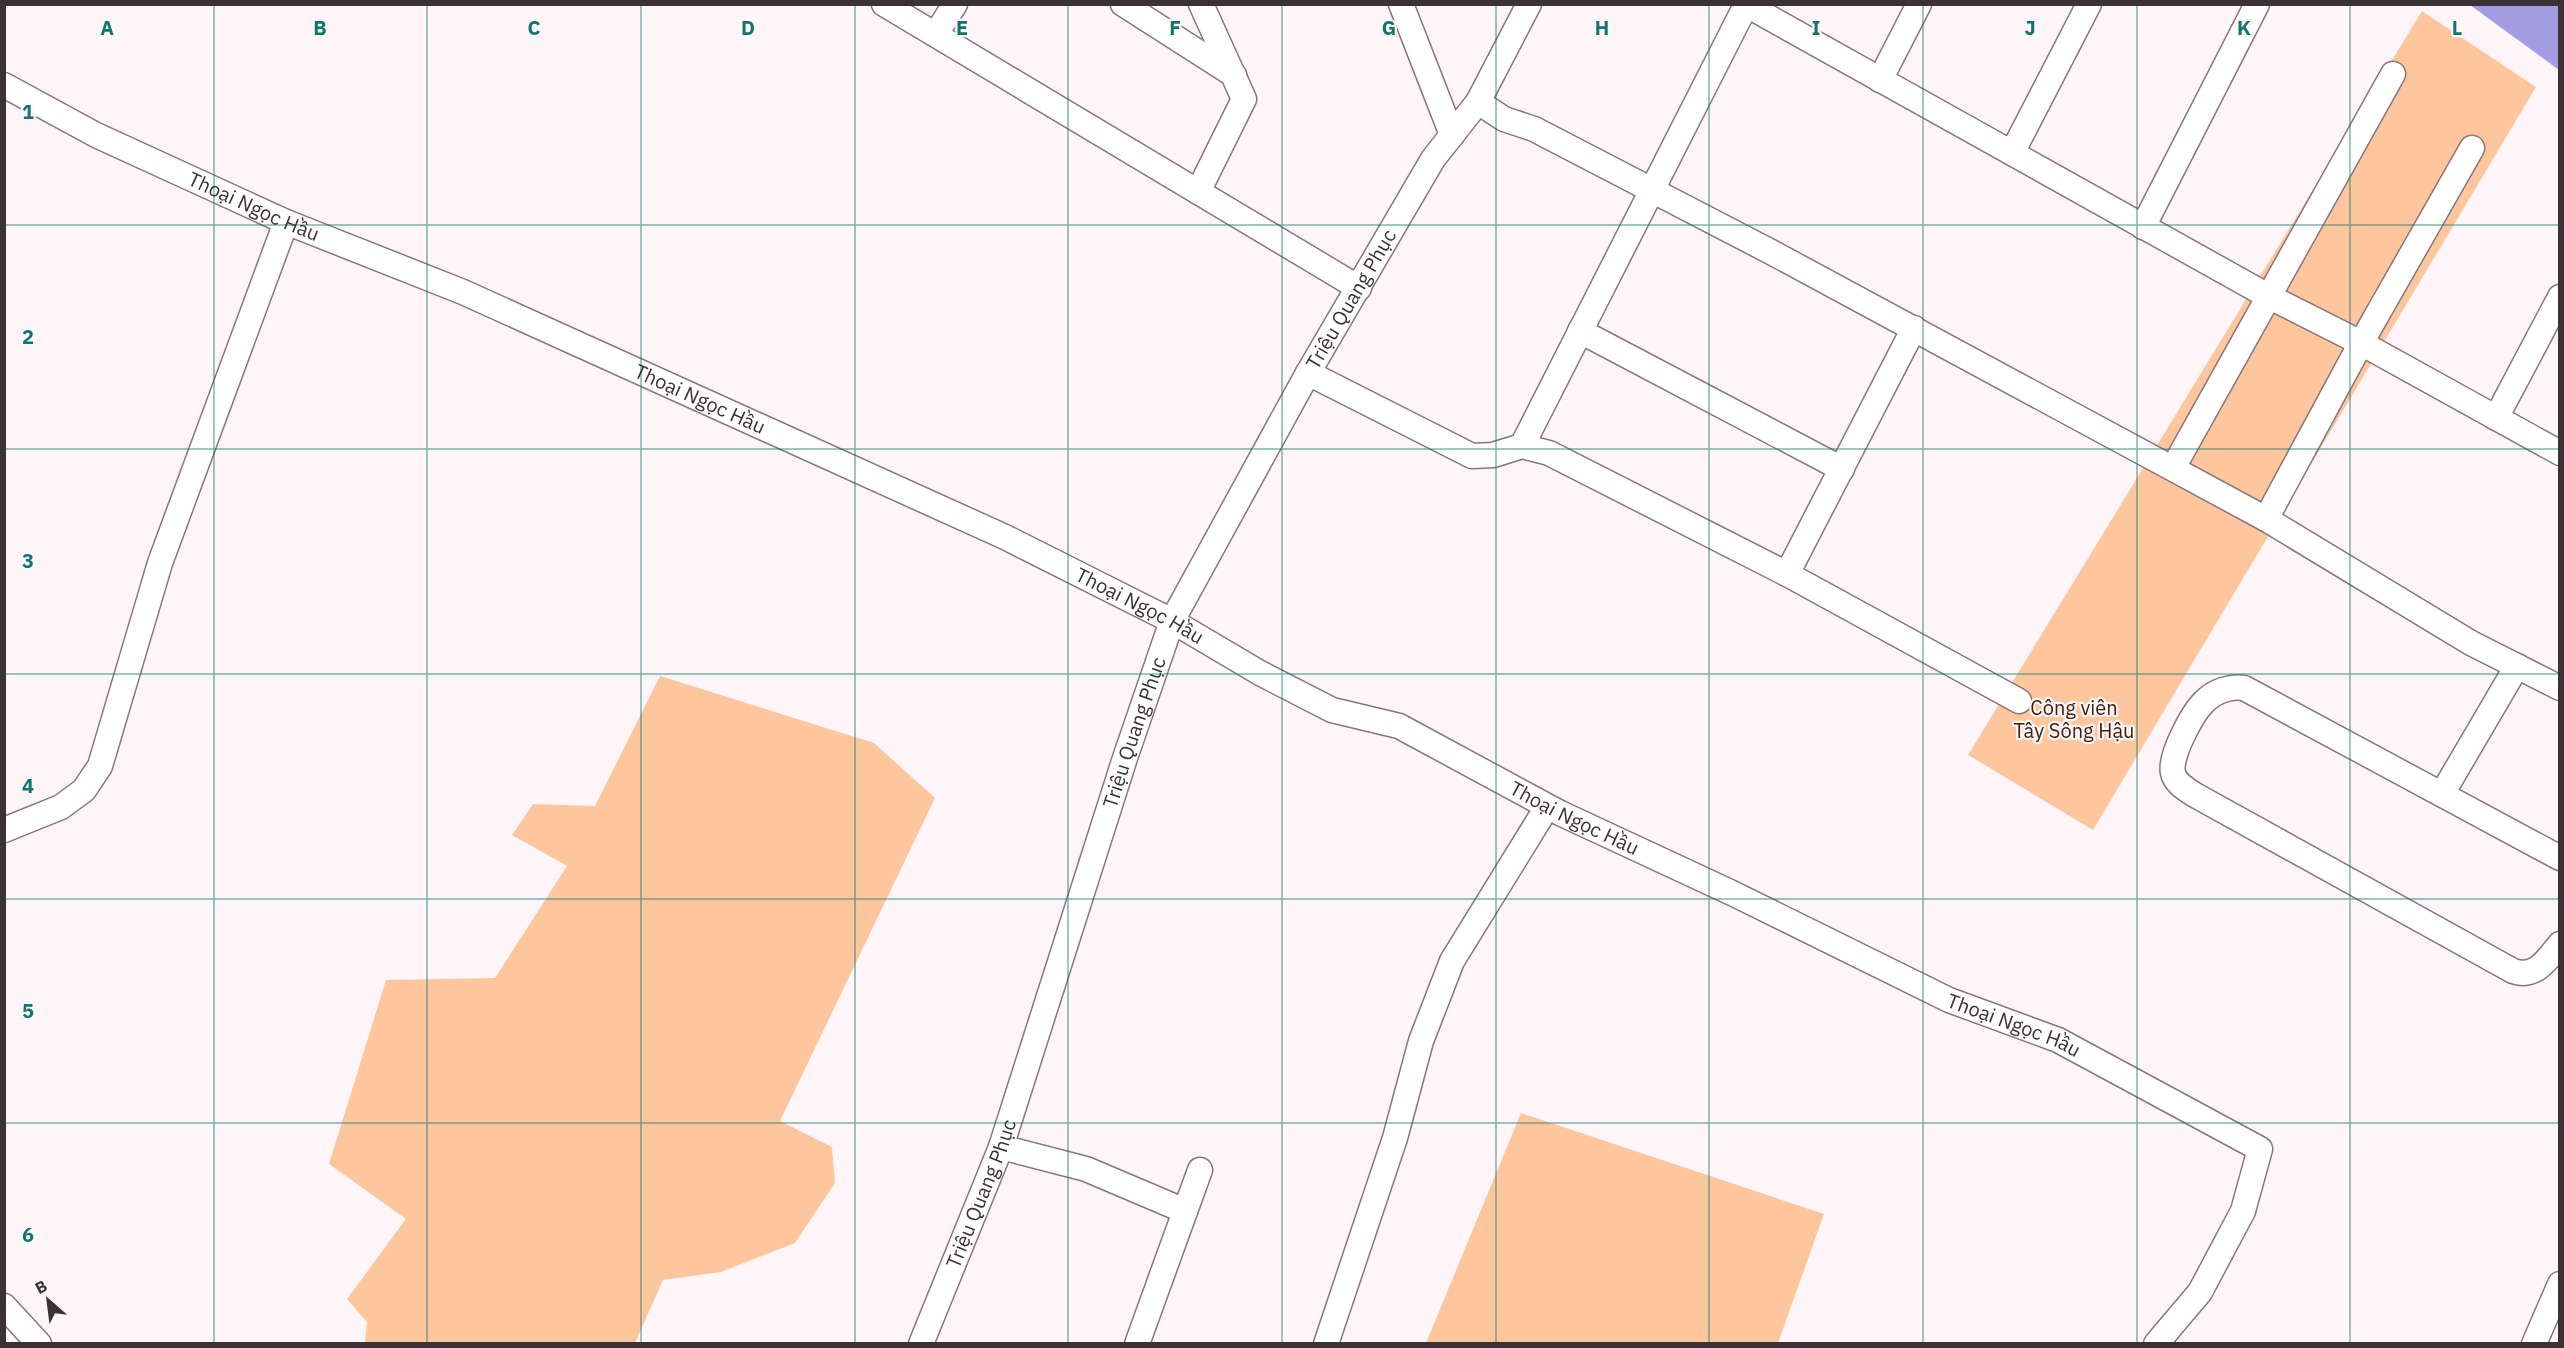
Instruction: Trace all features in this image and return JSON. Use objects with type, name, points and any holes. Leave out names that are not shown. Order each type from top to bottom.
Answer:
[{"type":"street","points":[[884,4],[1359,288]]},
{"type":"street","points":[[936,34],[955,4]]},
{"type":"street","points":[[1123,4],[1234,75]]},
{"type":"street","points":[[1198,192],[1244,99],[1201,4]]},
{"type":"street","points":[[1401,4],[1452,135]]},
{"type":"street","name":"Triệu Quang Phục","points":[[921,1344],[1000,1148],[1125,758],[1172,621],[1308,373],[1433,159],[1478,102],[1529,4]]},
{"type":"street","points":[[1880,80],[1919,4]]},
{"type":"street","points":[[2012,153],[2089,4]]},
{"type":"street","points":[[2143,227],[2257,4]]},
{"type":"street","points":[[1522,446],[1745,5],[2268,296],[2361,343],[2559,453]]},
{"type":"street","points":[[2173,468],[2393,74]]},
{"type":"street","name":"Thoại Ngọc Hầu","points":[[4,85],[96,135],[286,222],[463,292],[825,453],[1005,537],[1172,621],[1260,673],[1332,710],[1399,726],[1547,807],[1732,893],[1949,1000],[2058,1040],[2260,1149],[2243,1211],[2200,1292],[2156,1344]]},
{"type":"street","points":[[1478,102],[1504,119],[1534,129],[1914,328],[2173,468],[2266,519],[2471,643],[2559,688]]},
{"type":"street","points":[[2266,519],[2361,343],[2472,148]]},
{"type":"street","points":[[4,830],[61,807],[84,790],[100,766],[160,563],[286,222]]},
{"type":"street","points":[[2496,418],[2559,297]]},
{"type":"street","points":[[1787,574],[1914,328]]},
{"type":"street","points":[[1580,331],[1842,469]]},
{"type":"street","points":[[1308,373],[1472,456],[1493,455],[1522,446],[1548,453],[1787,574],[2019,701]]},
{"type":"street","points":[[2442,794],[2517,666]]},
{"type":"street","points":[[2559,858],[2244,688],[2231,686],[2206,700],[2178,746],[2173,762],[2173,774],[2180,785],[2195,795],[2513,971],[2523,975],[2532,972],[2543,964],[2559,944]]},
{"type":"street","points":[[1326,1344],[1395,1138],[1421,1041],[1452,960],[1547,807]]},
{"type":"street","points":[[1000,1148],[1086,1169],[1185,1211]]},
{"type":"street","points":[[1137,1344],[1200,1170]]},
{"type":"street","points":[[2534,1344],[2559,1284]]},
{"type":"street","points":[[4,1306],[39,1344]]},
{"type":"green space","name":"Công viên Tây Sông Hậu","points":[[2422,11],[2536,87],[2093,830],[1968,755]]},
{"type":"green space","points":[[660,676],[874,743],[935,798],[780,1121],[832,1147],[835,1183],[795,1243],[721,1272],[663,1280],[635,1343],[365,1343],[367,1322],[347,1299],[406,1219],[329,1164],[386,980],[495,978],[567,866],[512,835],[533,804],[595,806]]},
{"type":"green space","points":[[1521,1113],[1824,1214],[1778,1343],[1426,1343]]},
{"type":"shaded area","points":[[2470,5],[2559,5],[2559,70]]}]
